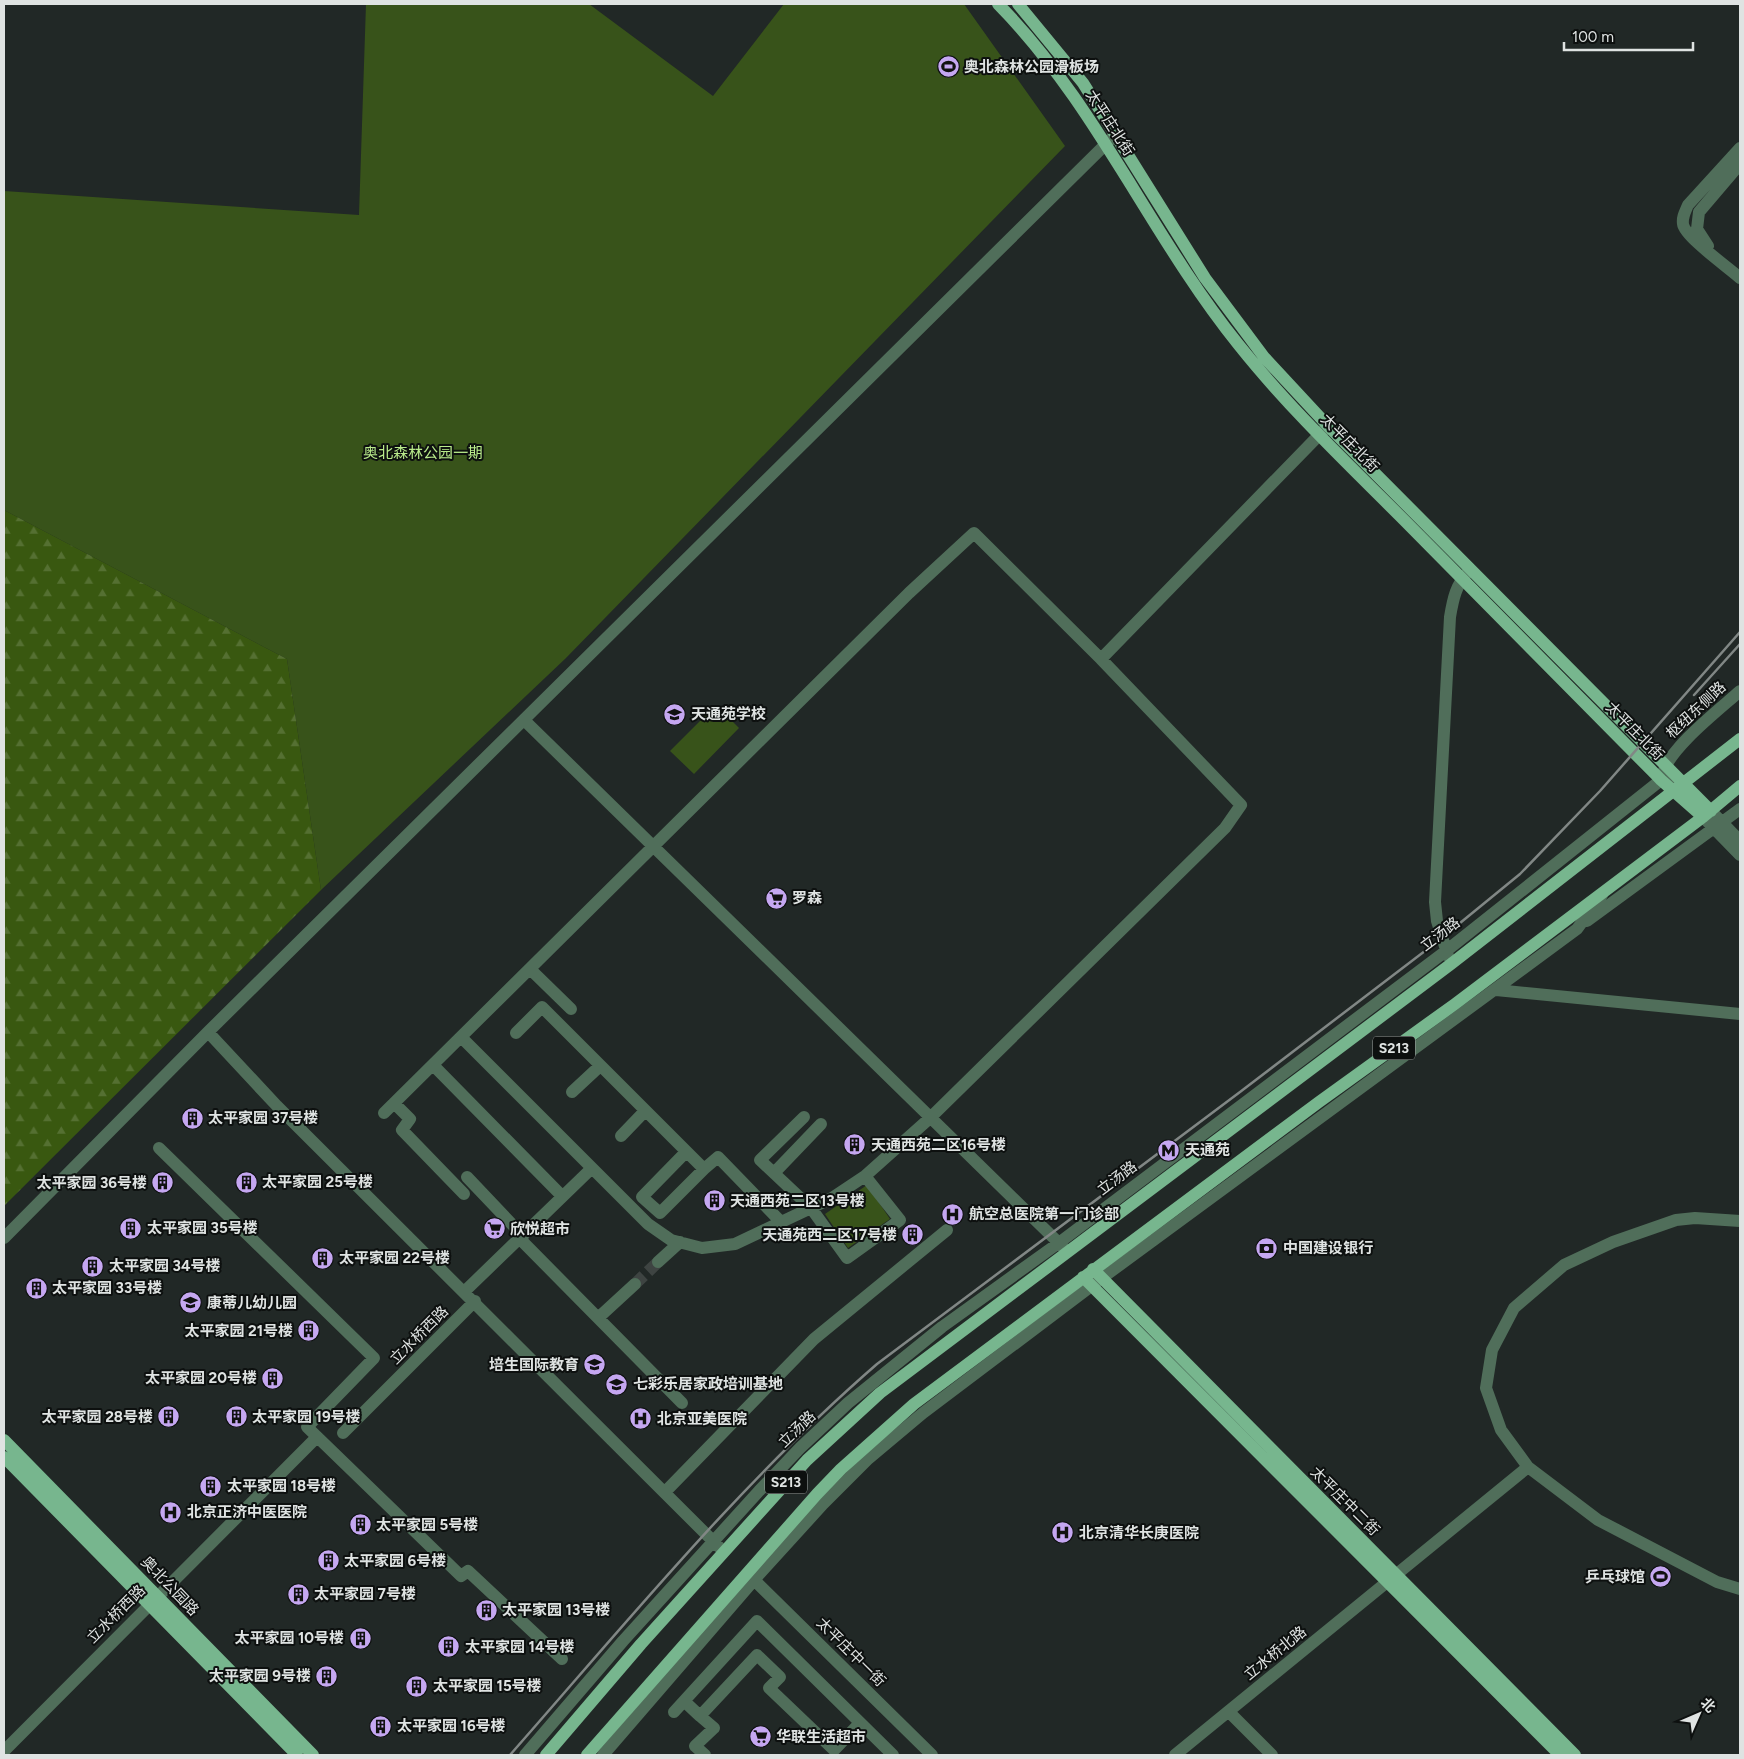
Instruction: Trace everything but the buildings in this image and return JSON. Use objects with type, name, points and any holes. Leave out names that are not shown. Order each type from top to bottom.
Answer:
[{"type":"main road","name":"太平庄北街","points":[[998,4],[1052,66],[1214,313],[1255,367],[1324,430],[1466,574],[1661,780]]},
{"type":"main road","name":"太平庄北街","points":[[1018,4],[1064,58],[1229,312],[1324,430]]},
{"type":"main road","name":"太平庄北街","points":[[1466,574],[1665,765],[1679,788],[1707,814]]},
{"type":"main road","name":"立汤路","points":[[546,1755],[723,1551],[842,1425],[1063,1247],[1451,964],[1740,739]]},
{"type":"main road","name":"S213","points":[[587,1755],[750,1576],[817,1494],[862,1449],[914,1404],[1093,1277],[1319,1102],[1455,1004],[1609,886],[1707,814],[1740,786]]},
{"type":"main road","name":"太平庄中二街","points":[[1093,1277],[1392,1579],[1560,1755]]},
{"type":"main road","name":"奥北公园路","points":[[4,1440],[297,1755]]},
{"type":"main road","name":"奥北公园路","points":[[4,1457],[313,1755]]},
{"type":"main road","name":"太平庄中二街","points":[[1392,1579],[1575,1755]]},
{"type":"street","points":[[4,1238],[208,1032],[1115,135]]},
{"type":"street","points":[[1740,148],[1688,206],[1683,216],[1683,226],[1690,237],[1716,256],[1740,278]]},
{"type":"street","points":[[1716,256],[1697,229],[1699,212],[1740,164]]},
{"type":"street","points":[[1101,658],[1324,430]]},
{"type":"street","points":[[384,1114],[909,593],[974,533],[1101,658],[1241,805],[1225,828],[930,1118],[866,1176],[832,1198],[734,1244],[702,1248],[672,1240],[648,1224],[461,1038]]},
{"type":"street","points":[[1451,964],[1437,921],[1435,902],[1450,616],[1454,597],[1466,574]]},
{"type":"street","name":"枢纽东侧路","points":[[1661,780],[1665,765],[1689,738],[1740,691]]},
{"type":"street","points":[[524,720],[1063,1247]]},
{"type":"street","points":[[1661,780],[1679,788]]},
{"type":"street","name":"立汤路","points":[[524,1755],[713,1541],[800,1448],[848,1403],[942,1327],[1063,1247],[1446,950],[1661,780]]},
{"type":"street","points":[[1577,929],[1740,809]]},
{"type":"street","name":"太平庄北街","points":[[1707,814],[1719,826],[1740,855]]},
{"type":"street","name":"太平庄北街","points":[[1719,826],[1740,840]]},
{"type":"street","name":"S213","points":[[1093,1277],[1496,990],[1577,929],[1609,886]]},
{"type":"street","points":[[530,968],[571,1010]]},
{"type":"street","points":[[1496,990],[1740,1014]]},
{"type":"street","points":[[516,1033],[542,1007],[704,1168]]},
{"type":"street","points":[[208,1032],[277,1106],[465,1291],[723,1551]]},
{"type":"street","points":[[433,1065],[562,1196]]},
{"type":"street","points":[[572,1092],[600,1066]]},
{"type":"street","points":[[394,1103],[410,1119],[402,1130],[464,1194]]},
{"type":"street","points":[[621,1136],[645,1111]]},
{"type":"street","points":[[804,1117],[760,1160],[811,1208],[847,1258],[900,1220],[866,1176]]},
{"type":"street","points":[[774,1173],[821,1124]]},
{"type":"street","points":[[158,1148],[374,1358],[307,1427],[316,1438],[461,1576],[468,1571],[562,1659]]},
{"type":"street","points":[[686,1152],[642,1197],[660,1213],[704,1168],[718,1157],[780,1222]]},
{"type":"street","points":[[465,1291],[522,1238],[591,1169]]},
{"type":"street","points":[[468,1177],[522,1238],[682,1403]]},
{"type":"street","points":[[1740,1221],[1695,1218],[1676,1220],[1613,1242],[1564,1266],[1514,1308],[1492,1350],[1486,1388],[1501,1430],[1528,1467],[1598,1520],[1717,1582],[1740,1589]]},
{"type":"street","points":[[665,1492],[814,1339],[947,1230]]},
{"type":"street","points":[[658,1262],[680,1242]]},
{"type":"street","points":[[598,1318],[635,1284]]},
{"type":"street","name":"立水桥西路","points":[[344,1433],[475,1301]]},
{"type":"street","name":"立水桥西路","points":[[4,1751],[316,1438]]},
{"type":"street","name":"立水桥北路","points":[[1175,1755],[1528,1467]]},
{"type":"street","name":"S213","points":[[603,1755],[750,1576]]},
{"type":"street","name":"太平庄中一街","points":[[750,1576],[932,1755]]},
{"type":"street","points":[[674,1712],[758,1621],[893,1755]]},
{"type":"street","points":[[741,1639],[780,1677],[769,1688],[834,1750],[860,1723]]},
{"type":"street","points":[[700,1716],[757,1655]]},
{"type":"street","points":[[684,1701],[714,1728],[695,1746],[705,1755]]},
{"type":"street","points":[[1229,1712],[1272,1755]]},
{"type":"green space","name":"奥北森林公园一期","points":[[366,4],[589,4],[713,96],[784,4],[964,4],[1065,146],[566,658],[321,890],[287,659],[4,510],[4,191],[359,215]]},
{"type":"green space","points":[[4,510],[287,659],[321,890],[4,1206]]},
{"type":"green space","points":[[716,705],[739,728],[694,774],[670,751]]},
{"type":"green space","points":[[867,1185],[890,1219],[848,1248],[825,1214]]},
{"type":"tunnel","points":[[635,1284],[658,1262]]},
{"type":"railway","points":[[510,1755],[687,1553],[779,1456],[827,1409],[877,1364],[1240,1092],[1438,941],[1520,874],[1600,791],[1740,632]]},
{"type":"railway","points":[[1694,695],[1740,644]]},
{"type":"place","name":"奥北森林公园滑板场","points":[[948,67]]},
{"type":"place","name":"天通苑学校","points":[[675,714]]},
{"type":"place","name":"罗森","points":[[776,898]]},
{"type":"place","name":"太平家园 37号楼","points":[[192,1118]]},
{"type":"place","name":"天通西苑二区16号楼","points":[[855,1145]]},
{"type":"place","name":"天通苑","points":[[1169,1150]]},
{"type":"place","name":"太平家园 25号楼","points":[[246,1182]]},
{"type":"place","name":"太平家园 36号楼","points":[[163,1183]]},
{"type":"place","name":"天通西苑二区13号楼","points":[[714,1201]]},
{"type":"place","name":"航空总医院第一门诊部","points":[[953,1214]]},
{"type":"place","name":"太平家园 35号楼","points":[[131,1228]]},
{"type":"place","name":"欣悦超市","points":[[494,1229]]},
{"type":"place","name":"天通苑西二区17号楼","points":[[913,1235]]},
{"type":"place","name":"中国建设银行","points":[[1267,1248]]},
{"type":"place","name":"太平家园 22号楼","points":[[323,1258]]},
{"type":"place","name":"太平家园 34号楼","points":[[93,1266]]},
{"type":"place","name":"太平家园 33号楼","points":[[36,1288]]},
{"type":"place","name":"康蒂儿幼儿园","points":[[191,1303]]},
{"type":"place","name":"太平家园 21号楼","points":[[309,1331]]},
{"type":"place","name":"培生国际教育","points":[[595,1365]]},
{"type":"place","name":"太平家园 20号楼","points":[[273,1378]]},
{"type":"place","name":"七彩乐居家政培训基地","points":[[617,1384]]},
{"type":"place","name":"太平家园 28号楼","points":[[169,1417]]},
{"type":"place","name":"太平家园 19号楼","points":[[236,1417]]},
{"type":"place","name":"北京亚美医院","points":[[641,1419]]},
{"type":"place","name":"太平家园 18号楼","points":[[211,1486]]},
{"type":"place","name":"北京正济中医医院","points":[[171,1512]]},
{"type":"place","name":"太平家园 5号楼","points":[[360,1525]]},
{"type":"place","name":"北京清华长庚医院","points":[[1063,1533]]},
{"type":"place","name":"太平家园 6号楼","points":[[328,1561]]},
{"type":"place","name":"乒乓球馆","points":[[1661,1577]]},
{"type":"place","name":"太平家园 7号楼","points":[[298,1594]]},
{"type":"place","name":"太平家园 13号楼","points":[[486,1610]]},
{"type":"place","name":"太平家园 10号楼","points":[[360,1638]]},
{"type":"place","name":"太平家园 14号楼","points":[[449,1647]]},
{"type":"place","name":"太平家园 9号楼","points":[[327,1676]]},
{"type":"place","name":"太平家园 15号楼","points":[[417,1686]]},
{"type":"place","name":"太平家园 16号楼","points":[[381,1726]]},
{"type":"place","name":"华联生活超市","points":[[760,1737]]}]
